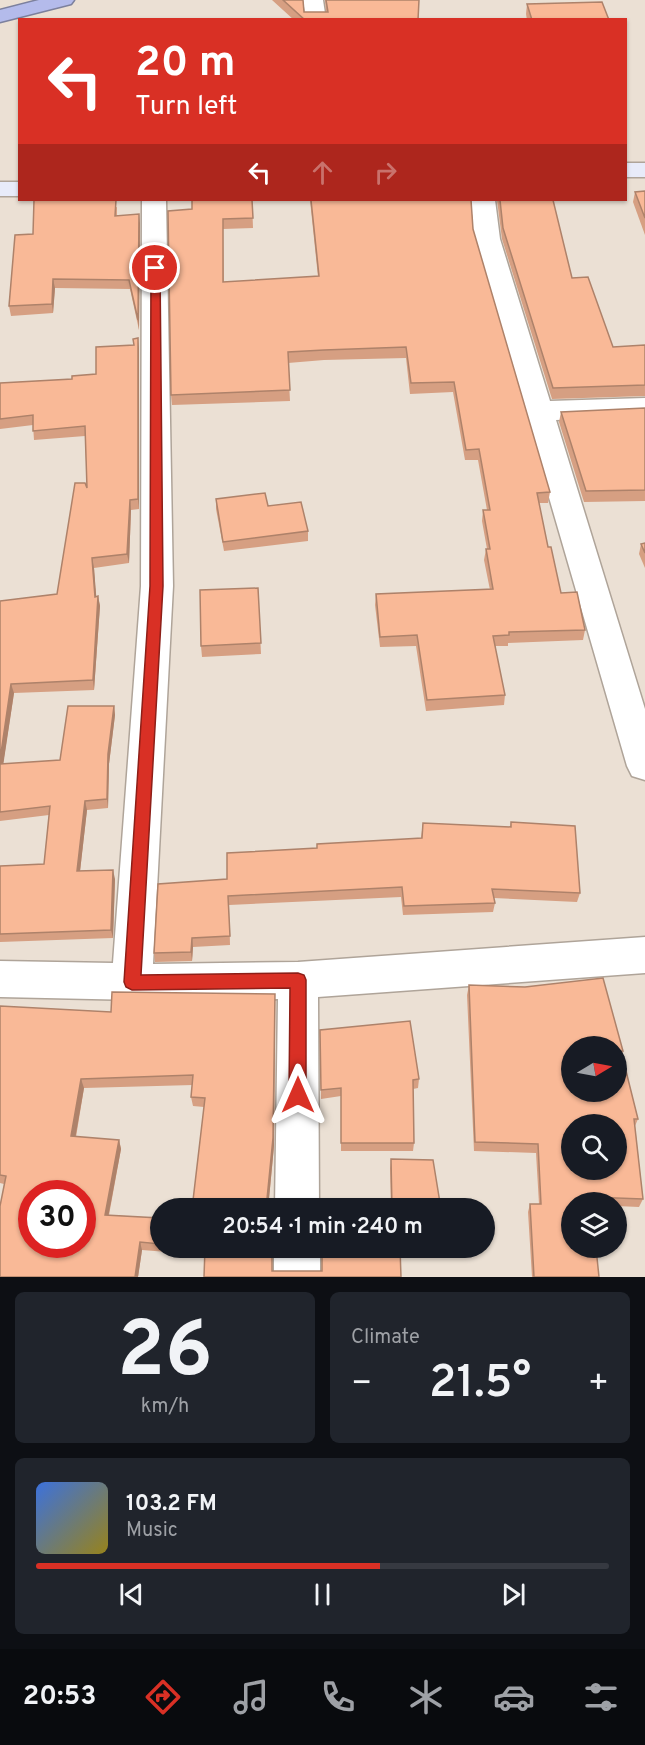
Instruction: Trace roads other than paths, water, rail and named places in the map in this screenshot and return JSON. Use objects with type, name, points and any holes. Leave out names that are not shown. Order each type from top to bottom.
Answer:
[{"type":"highway","points":[[0,16],[64,0]]},
{"type":"street","points":[[313,0],[316,18]]},
{"type":"street","points":[[627,170],[645,170]]},
{"type":"street","points":[[0,189],[18,189]]},
{"type":"street","points":[[132,982],[157,586],[154,201]]},
{"type":"street","points":[[483,201],[487,239],[645,766]]},
{"type":"street","points":[[538,411],[645,407]]},
{"type":"street","points":[[0,979],[132,982],[298,980],[645,955]]},
{"type":"street","points":[[297,1198],[298,980]]},
{"type":"street","points":[[297,1258],[297,1277]]}]
